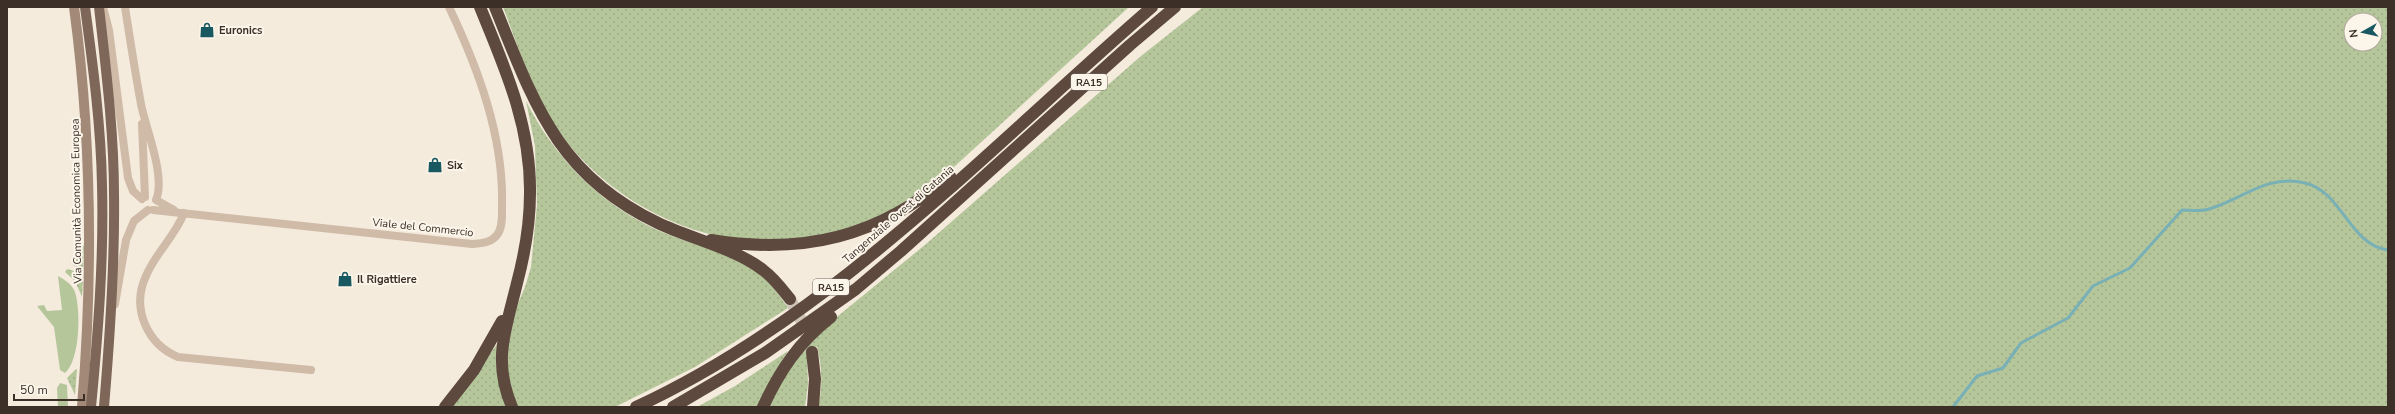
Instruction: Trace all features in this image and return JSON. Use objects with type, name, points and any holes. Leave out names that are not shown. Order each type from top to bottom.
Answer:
[{"type":"highway","points":[[480,7],[518,104],[526,135],[529,171],[530,216],[515,293],[502,340],[501,359],[505,385],[512,407]]},
{"type":"highway","points":[[495,7],[537,107],[553,134],[570,156],[612,197],[634,211],[687,236],[755,264],[772,278],[790,299]]},
{"type":"highway","name":"Tangenziale Ovest di Catania","points":[[636,407],[708,369],[758,338],[818,297],[894,236],[1152,7]]},
{"type":"highway","name":"RA15","points":[[673,407],[715,385],[765,353],[856,289],[901,251],[1003,158],[1176,7]]},
{"type":"highway","points":[[687,236],[745,245],[768,246],[818,242],[860,231],[912,206],[931,192],[969,158],[1005,138]]},
{"type":"highway","points":[[763,407],[775,381],[799,345],[825,322],[882,277],[944,223],[1003,158]]},
{"type":"highway","points":[[445,407],[474,370],[494,337],[515,293]]},
{"type":"highway","points":[[812,352],[815,379],[813,407]]},
{"type":"main road","points":[[85,7],[96,90],[102,186],[101,259],[91,407]]},
{"type":"main road","points":[[99,7],[108,98],[114,194],[109,348],[104,407]]},
{"type":"street","name":"Via Comunità Economica Europea","points":[[74,7],[82,60],[89,161],[90,268],[85,372]]},
{"type":"street","points":[[103,7],[109,30],[128,178],[132,191],[143,198],[153,197],[182,213],[177,230],[158,254],[145,277],[141,294],[142,311],[145,327],[152,340],[166,352],[178,357],[310,370]]},
{"type":"street","points":[[109,348],[126,240],[134,221],[150,210],[160,193],[159,177],[141,105],[125,7]]},
{"type":"street","name":"Viale del Commercio","points":[[150,210],[472,244],[483,243],[492,239],[498,234],[502,217],[503,192],[495,137],[476,71],[449,7]]},
{"type":"street","points":[[141,105],[142,206],[150,210]]},
{"type":"street","points":[[78,407],[85,372]]},
{"type":"street","points":[[82,407],[85,372]]},
{"type":"green space","points":[[503,7],[1129,7],[931,188],[913,200],[874,221],[853,229],[822,237],[780,240],[743,240],[707,233],[681,225],[657,214],[633,201],[590,167],[572,148],[546,112],[532,83]]},
{"type":"green space","points":[[1203,7],[2388,7],[2388,407],[818,407],[821,392],[821,376],[817,346],[807,356],[808,384],[805,407],[767,407],[783,375],[827,325],[926,244],[1141,56]]},
{"type":"green space","points":[[526,101],[550,141],[564,159],[597,191],[634,218],[655,229],[720,252],[745,264],[766,279],[788,308],[695,367],[615,407],[516,407],[506,364],[512,318],[525,287],[531,267],[537,205],[535,146]]},
{"type":"green space","points":[[82,245],[84,246],[83,272],[72,264]]},
{"type":"green space","points":[[67,269],[74,271],[83,280],[82,297],[75,281],[65,272]]},
{"type":"green space","points":[[58,276],[68,282],[74,289],[78,311],[78,335],[74,358],[70,367],[65,373],[60,370],[54,327],[37,306],[44,305],[47,311],[62,310]]},
{"type":"green space","points":[[497,344],[507,407],[452,407]]},
{"type":"green space","points":[[788,351],[775,372],[758,407],[697,407],[735,386]]},
{"type":"green space","points":[[76,369],[77,370],[75,395],[67,378]]},
{"type":"green space","points":[[60,383],[67,385],[68,407],[58,407],[57,388]]},
{"type":"waterway","points":[[1953,407],[1977,376],[2003,368],[2021,343],[2068,318],[2093,286],[2130,268],[2182,210],[2206,210],[2221,205],[2255,189],[2278,182],[2291,181],[2305,183],[2318,188],[2329,197],[2364,239],[2375,246],[2388,250]]},
{"type":"tunnel","points":[[790,299],[802,322],[812,352]]},
{"type":"place","name":"Euronics","points":[[207,30]]},
{"type":"place","name":"Six","points":[[435,165]]},
{"type":"place","name":"Il Rigattiere","points":[[345,279]]}]
